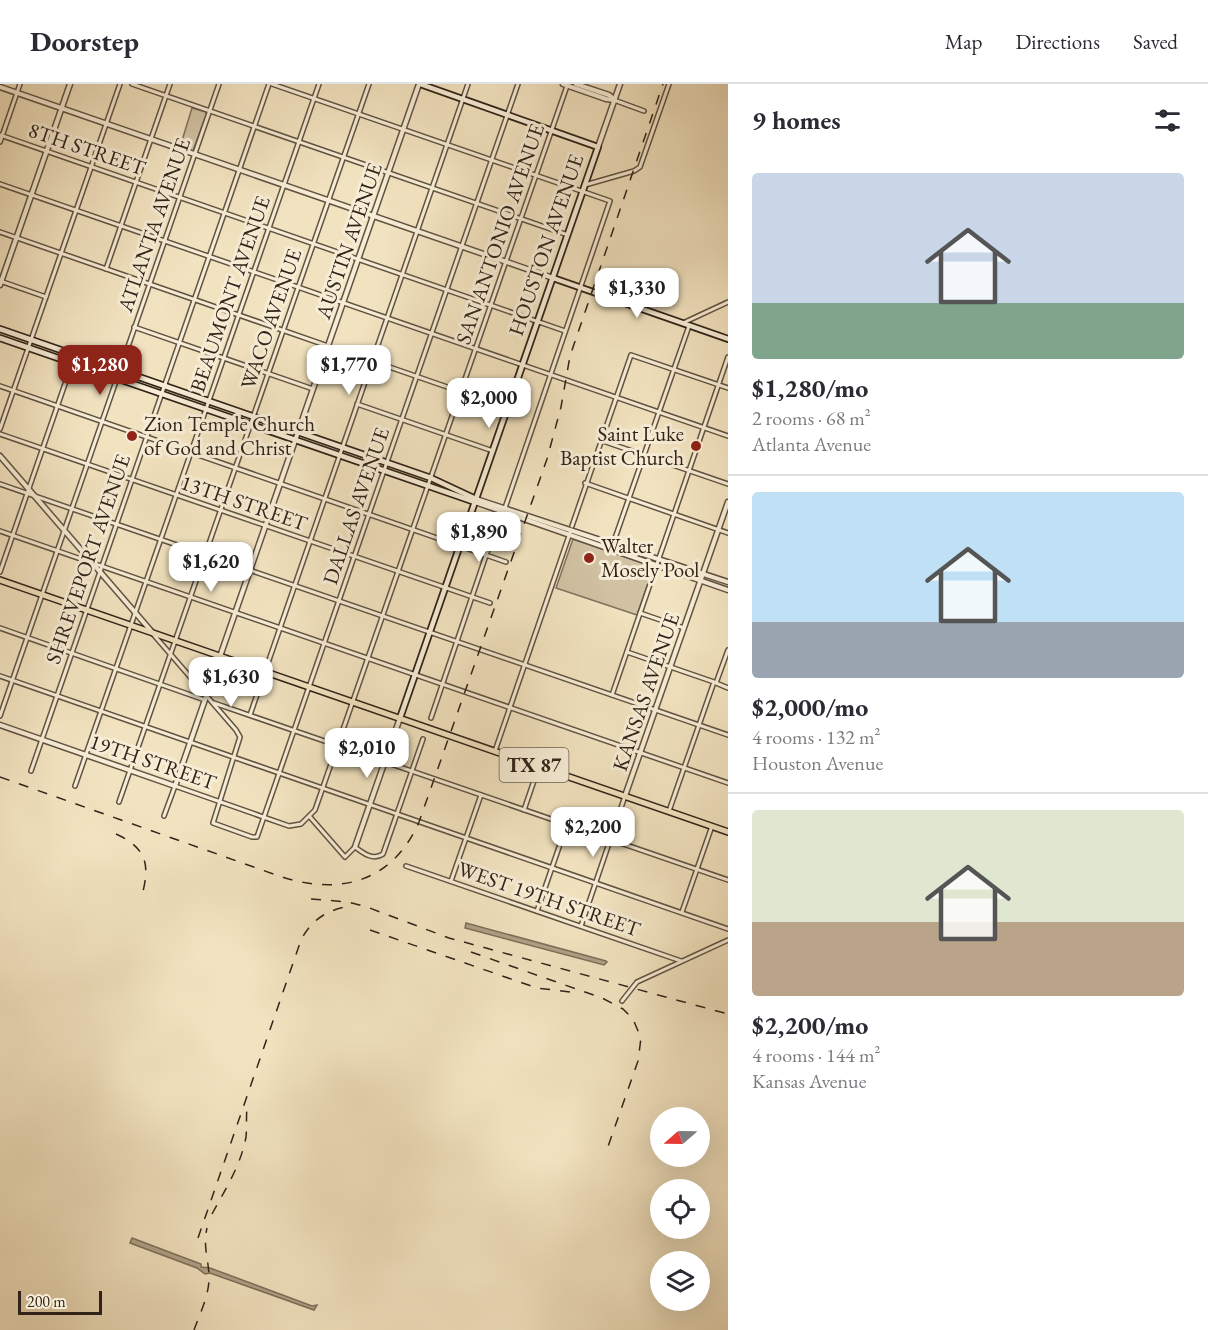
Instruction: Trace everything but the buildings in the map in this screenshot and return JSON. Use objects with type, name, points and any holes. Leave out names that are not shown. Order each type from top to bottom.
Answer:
[{"type":"main road","points":[[419,84],[598,147]]},
{"type":"main road","name":"HOUSTON AVENUE","points":[[400,718],[598,147]]},
{"type":"main road","points":[[553,278],[728,339]]},
{"type":"main road","points":[[0,331],[14,333],[431,478],[476,500]]},
{"type":"main road","points":[[0,338],[339,456],[476,500]]},
{"type":"main road","name":"TX 87","points":[[0,580],[728,832]]},
{"type":"street","points":[[0,142],[20,84]]},
{"type":"street","points":[[46,297],[0,282],[70,84]]},
{"type":"street","points":[[0,429],[120,84]]},
{"type":"street","points":[[132,84],[568,235]]},
{"type":"street","points":[[106,269],[170,84]]},
{"type":"street","name":"ATLANTA AVENUE","points":[[0,716],[219,84]]},
{"type":"street","points":[[271,84],[610,201],[430,718]]},
{"type":"street","name":"SHREVEPORT AVENUE","points":[[31,771],[254,126],[271,84]]},
{"type":"street","name":"BEAUMONT AVENUE","points":[[75,786],[319,84]]},
{"type":"street","name":"WACO AVENUE","points":[[119,802],[369,84]]},
{"type":"street","name":"AUSTIN AVENUE","points":[[164,816],[419,84]]},
{"type":"street","points":[[250,715],[468,84]]},
{"type":"street","name":"DALLAS AVENUE","points":[[220,801],[213,823],[257,837],[518,84]]},
{"type":"street","points":[[566,84],[644,111]]},
{"type":"street","name":"SAN ANTONIO AVENUE","points":[[310,817],[324,789],[566,84]]},
{"type":"street","points":[[576,84],[609,95],[614,100]]},
{"type":"street","name":"HOUSTON AVENUE","points":[[598,147],[620,84]]},
{"type":"street","points":[[585,185],[634,171],[640,167],[669,84]]},
{"type":"street","points":[[0,87],[553,278]]},
{"type":"street","name":"8TH STREET","points":[[1,136],[565,331]]},
{"type":"street","points":[[0,184],[728,436]]},
{"type":"street","points":[[0,232],[328,346]]},
{"type":"street","points":[[682,323],[728,302]]},
{"type":"street","points":[[613,544],[689,326]]},
{"type":"street","points":[[134,327],[313,389]]},
{"type":"street","points":[[0,573],[30,492],[75,355]]},
{"type":"street","points":[[495,751],[630,355],[728,388]]},
{"type":"street","points":[[612,695],[728,357]]},
{"type":"street","points":[[372,361],[508,408]]},
{"type":"street","points":[[0,386],[506,561]]},
{"type":"street","points":[[357,404],[493,451]]},
{"type":"street","name":"13TH STREET","points":[[0,434],[489,603]]},
{"type":"street","points":[[600,440],[728,484]]},
{"type":"street","points":[[0,456],[93,564]]},
{"type":"street","points":[[585,483],[728,533]]},
{"type":"street","points":[[0,484],[30,492],[160,540],[728,735]]},
{"type":"street","points":[[476,500],[728,582]]},
{"type":"street","name":"KANSAS AVENUE","points":[[581,926],[728,502]]},
{"type":"street","points":[[571,530],[728,590]]},
{"type":"street","points":[[0,531],[93,564],[101,569],[235,612],[728,783]]},
{"type":"street","points":[[101,569],[152,633],[206,697],[213,702],[728,880]]},
{"type":"street","points":[[640,613],[684,628]]},
{"type":"street","points":[[0,628],[160,684],[206,697]]},
{"type":"street","points":[[669,811],[728,650]]},
{"type":"street","points":[[627,652],[728,688]]},
{"type":"street","points":[[0,676],[728,929]]},
{"type":"street","points":[[213,702],[238,734],[240,742],[220,801]]},
{"type":"street","name":"HOUSTON AVENUE","points":[[310,817],[345,856],[355,847],[400,718]]},
{"type":"street","name":"19TH STREET","points":[[0,725],[295,826],[310,817]]},
{"type":"street","points":[[355,847],[372,857],[379,857],[383,854],[423,739]]},
{"type":"street","points":[[524,810],[539,766]]},
{"type":"street","points":[[451,881],[481,795]]},
{"type":"street","points":[[537,911],[567,824]]},
{"type":"street","points":[[682,913],[712,826]]},
{"type":"street","name":"WEST 19TH STREET","points":[[406,866],[681,961]]},
{"type":"street","points":[[622,1002],[637,982],[728,940]]},
{"type":"shaded area","points":[[192,108],[206,112],[193,151],[180,147]]},
{"type":"shaded area","points":[[573,539],[654,567],[637,615],[556,588]]},
{"type":"shaded area","points":[[466,923],[607,962],[604,965],[465,928]]},
{"type":"shaded area","points":[[132,1238],[201,1264],[201,1267],[210,1268],[312,1306],[317,1305],[314,1310],[210,1273],[205,1274],[197,1268],[130,1243]]},
{"type":"railway","points":[[0,777],[301,882],[322,885],[343,884],[379,871],[394,859],[408,843],[419,822],[547,459],[561,407],[570,356],[663,84]]},
{"type":"railway","points":[[116,834],[135,846],[144,860],[146,877],[141,899]]},
{"type":"railway","points":[[311,899],[348,902],[367,907],[449,938],[728,1014]]},
{"type":"railway","points":[[198,1238],[301,940],[315,921],[335,910],[351,906]]},
{"type":"railway","points":[[370,930],[537,988],[570,992]]},
{"type":"railway","points":[[471,952],[602,998],[623,1009],[633,1019],[641,1038],[638,1061],[605,1155]]},
{"type":"railway","points":[[212,1214],[232,1177],[244,1147],[247,1108]]},
{"type":"railway","points":[[194,1330],[209,1282],[207,1228]]},
{"type":"place","name":"Zion Temple Church of God and Christ","points":[[132,436]]},
{"type":"place","name":"Saint Luke Baptist Church","points":[[696,446]]},
{"type":"place","name":"Walter Mosely Pool","points":[[589,558]]}]
